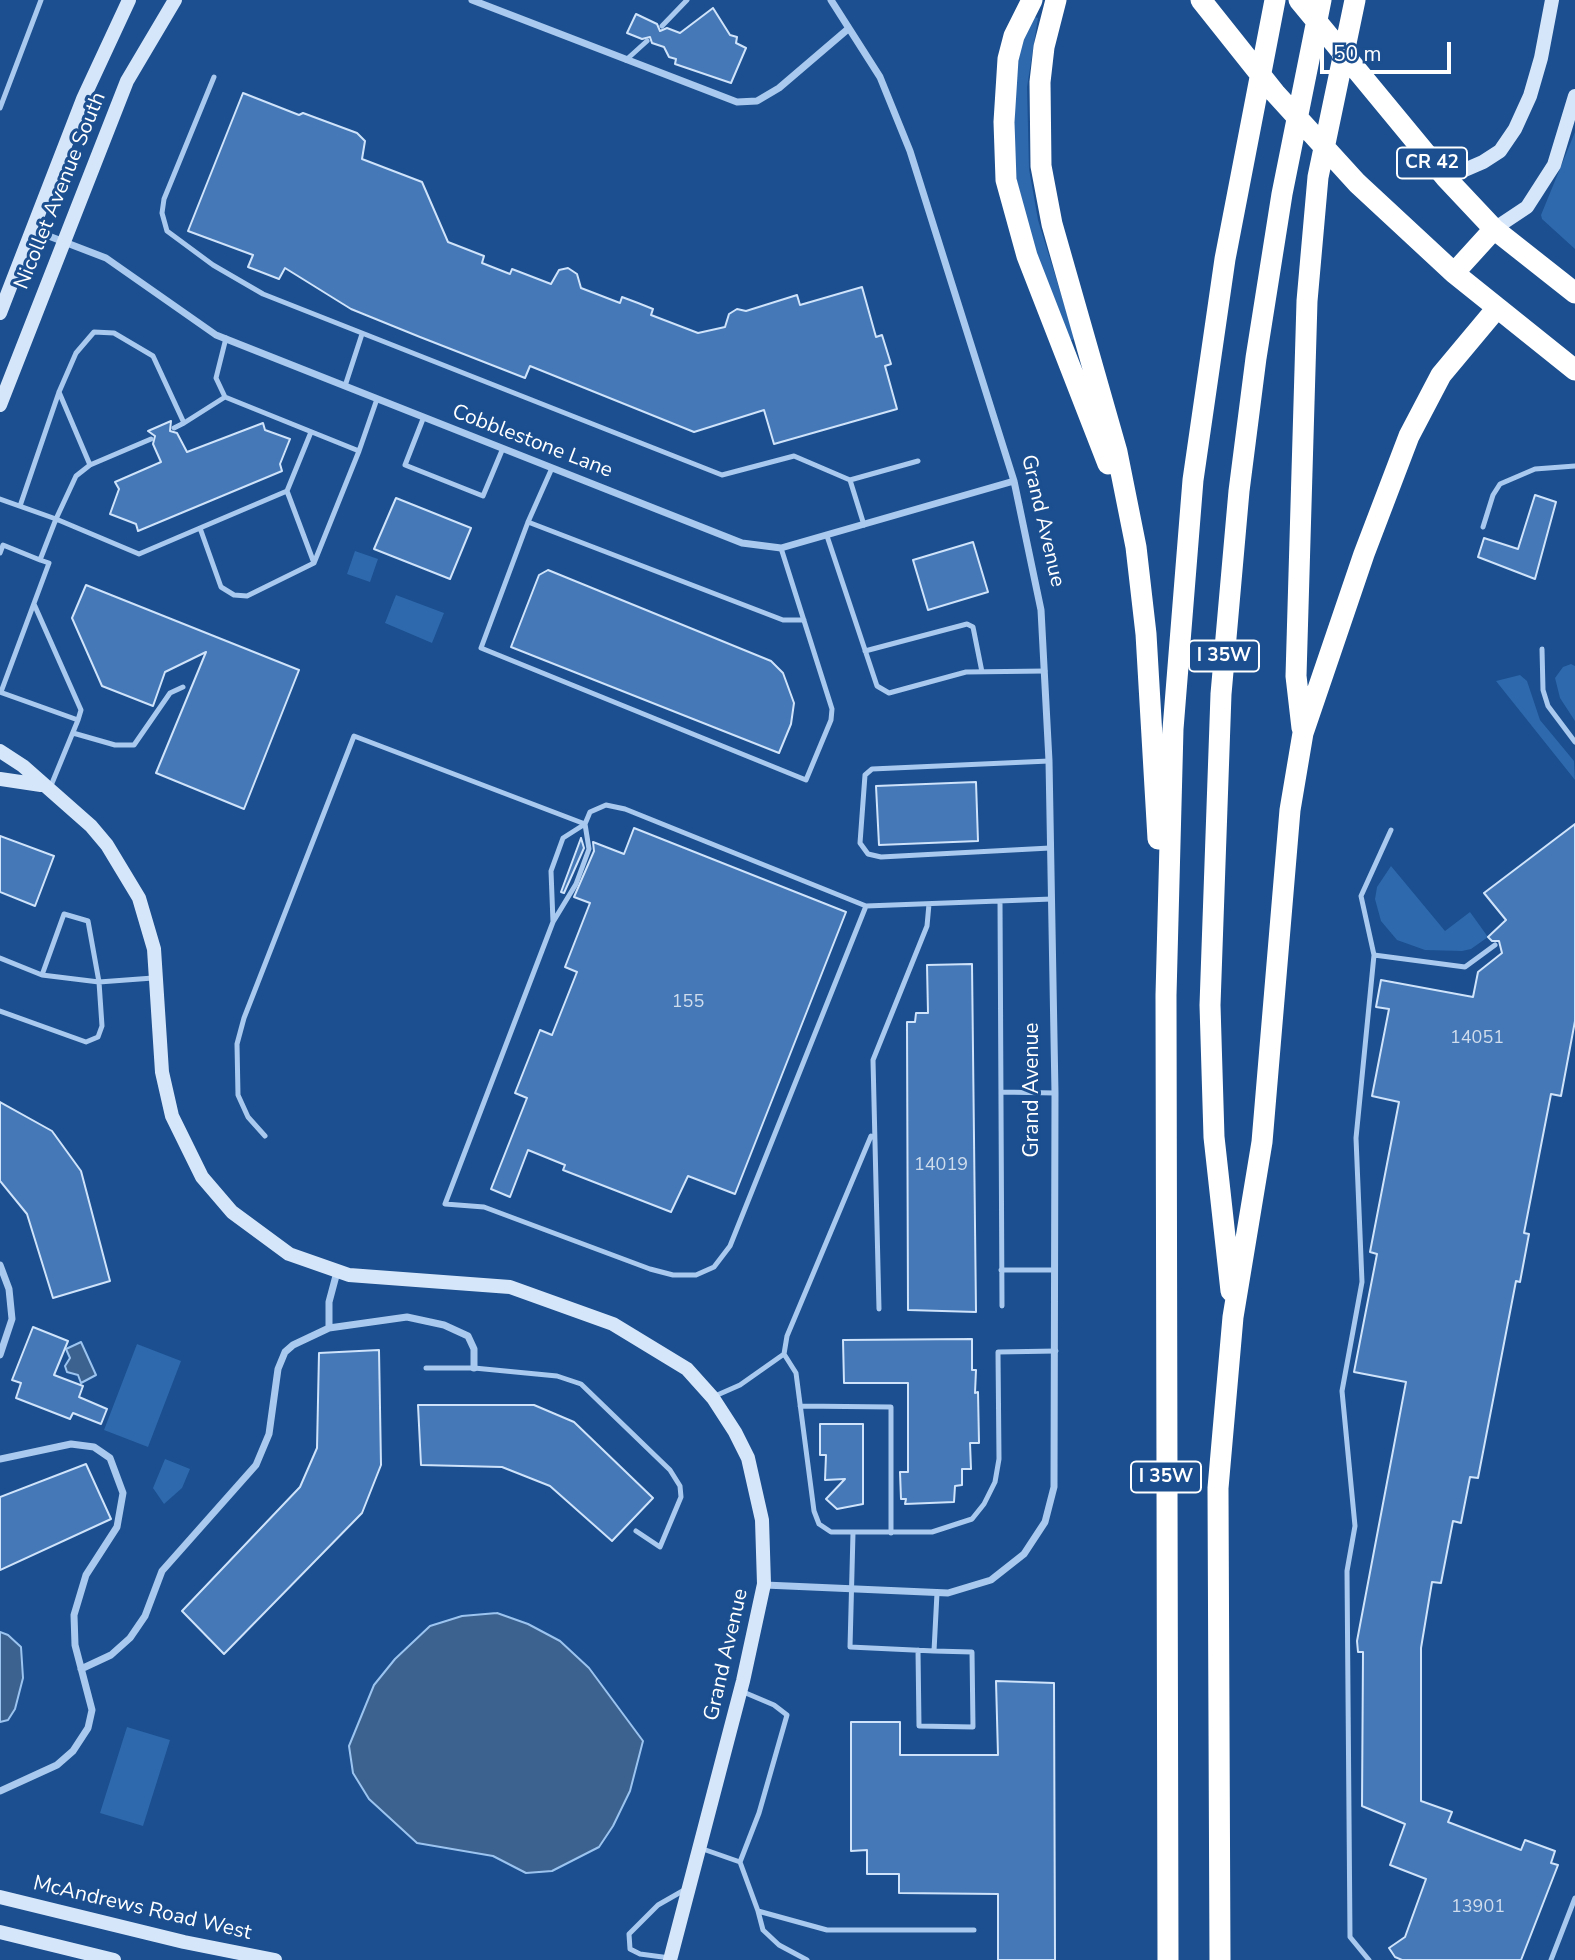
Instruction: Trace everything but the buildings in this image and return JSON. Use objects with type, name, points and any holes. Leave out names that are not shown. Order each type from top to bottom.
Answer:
[{"type":"highway","points":[[1032,0],[1014,36],[1006,67],[1006,180],[1027,256],[1105,456],[1136,547]]},
{"type":"highway","points":[[1056,0],[1044,47],[1040,82],[1041,166],[1052,224],[1117,452],[1136,547],[1146,634],[1166,995]]},
{"type":"highway","name":"I 35W","points":[[1167,1960],[1166,995],[1173,729],[1193,480],[1225,259],[1275,0]]},
{"type":"highway","name":"CR 42","points":[[1299,0],[1446,178],[1494,229],[1575,293]]},
{"type":"highway","name":"I 35W","points":[[1220,1960],[1218,1488],[1233,1317],[1214,1137],[1210,1005],[1221,694],[1239,491],[1256,358],[1282,194],[1321,0]]},
{"type":"highway","points":[[1303,733],[1296,676],[1307,301],[1318,177],[1355,0]]},
{"type":"highway","name":"CR 42","points":[[1205,5],[1275,93],[1357,183],[1454,273],[1575,370]]},
{"type":"highway","points":[[1454,273],[1494,229]]},
{"type":"highway","points":[[1233,1317],[1262,1142],[1282,874],[1303,733],[1364,554],[1409,436],[1441,375],[1497,308]]},
{"type":"street","name":"Nicollet Avenue South","points":[[0,313],[83,99],[129,0]]},
{"type":"street","name":"Nicollet Avenue South","points":[[0,405],[127,81],[175,0]]},
{"type":"street","points":[[472,0],[737,103],[757,101],[779,88],[848,29]]},
{"type":"street","name":"Grand Avenue","points":[[670,1959],[741,1691],[764,1584],[948,1593],[991,1580],[1024,1554],[1045,1522],[1054,1487],[1055,1093],[1049,761],[1041,610],[1014,481],[910,151],[880,77],[831,0]]},
{"type":"street","points":[[1446,178],[1483,162],[1500,151],[1515,129],[1541,58],[1552,0]]},
{"type":"street","points":[[1494,229],[1527,207],[1555,165],[1575,96]]},
{"type":"street","name":"Cobblestone Lane","points":[[33,230],[106,258],[226,338],[424,419],[742,543],[781,548],[1014,481]]},
{"type":"street","points":[[0,751],[23,766],[90,825],[126,874],[149,929],[158,977],[165,1092],[179,1136],[196,1168],[232,1212],[289,1254],[337,1272],[373,1279],[482,1283],[536,1294],[612,1324],[687,1368],[713,1398],[748,1458],[762,1520],[764,1584]]},
{"type":"street","points":[[0,779],[45,788]]},
{"type":"street","points":[[0,1265],[12,1305],[10,1330],[0,1354]]},
{"type":"street","points":[[329,1328],[329,1303],[337,1272]]},
{"type":"street","points":[[81,1669],[111,1655],[139,1626],[162,1571],[261,1457],[269,1434],[278,1369],[285,1352],[300,1340],[329,1328],[407,1317],[436,1322],[468,1336],[474,1349],[474,1368]]},
{"type":"street","points":[[0,1459],[71,1444],[94,1447],[102,1451],[116,1468],[123,1493],[121,1517],[113,1536],[86,1575],[77,1599],[74,1629],[92,1710],[80,1743],[57,1765],[0,1791]]},
{"type":"street","name":"McAndrews Road West","points":[[0,1897],[184,1942],[275,1960]]},
{"type":"street","points":[[0,1932],[114,1960]]},
{"type":"lane","points":[[0,108],[41,0]]},
{"type":"lane","points":[[662,26],[687,0]]},
{"type":"lane","points":[[626,61],[647,41]]},
{"type":"lane","points":[[214,77],[164,199],[162,213],[167,231],[213,265],[263,294],[722,475],[794,456],[850,480],[919,461]]},
{"type":"lane","points":[[19,506],[59,392],[76,353],[94,332],[114,333],[153,356],[184,423]]},
{"type":"lane","points":[[345,386],[362,334]]},
{"type":"lane","points":[[226,338],[216,378],[225,397],[359,451]]},
{"type":"lane","points":[[59,392],[90,465]]},
{"type":"lane","points":[[174,428],[225,397]]},
{"type":"lane","points":[[200,528],[220,587],[234,595],[247,596],[314,563],[377,399]]},
{"type":"lane","points":[[424,419],[405,466],[484,496],[503,448]]},
{"type":"lane","points":[[311,432],[287,491],[314,563]]},
{"type":"lane","points":[[40,560],[76,477],[90,465],[151,439]]},
{"type":"lane","points":[[1483,527],[1500,484],[1535,470],[1575,466]]},
{"type":"lane","points":[[552,468],[528,522],[481,648],[806,780],[831,720],[832,709],[781,548]]},
{"type":"lane","points":[[850,480],[864,525]]},
{"type":"lane","points":[[0,499],[57,519],[139,554],[287,491]]},
{"type":"lane","points":[[528,522],[783,620],[804,620]]},
{"type":"lane","points":[[827,536],[877,686],[889,693],[966,673],[1045,671]]},
{"type":"lane","points":[[0,553],[3,545],[49,563],[0,692],[78,720]]},
{"type":"lane","points":[[34,603],[81,710],[73,733],[45,788]]},
{"type":"lane","points":[[865,651],[967,624],[973,627],[982,672]]},
{"type":"lane","points":[[1542,649],[1543,690],[1548,706],[1575,742]]},
{"type":"lane","points":[[73,733],[116,745],[134,745],[170,693],[183,687]]},
{"type":"lane","points":[[265,1136],[248,1117],[238,1095],[237,1044],[244,1018],[354,736],[585,824]]},
{"type":"lane","points":[[1049,761],[872,769],[865,775],[860,843],[868,854],[881,857],[1051,848]]},
{"type":"lane","points":[[866,906],[730,1247],[714,1266],[696,1275],[673,1275],[650,1269],[484,1207],[445,1204],[553,922],[576,884],[589,849],[585,824],[590,812],[606,805],[625,809],[866,906],[1052,899]]},
{"type":"lane","points":[[553,922],[551,871],[564,838],[585,824]]},
{"type":"lane","points":[[1369,1960],[1350,1937],[1347,1571],[1355,1526],[1342,1391],[1362,1282],[1356,1138],[1374,955],[1361,896],[1391,830]]},
{"type":"lane","points":[[1000,901],[1002,1307]]},
{"type":"lane","points":[[879,1309],[873,1060],[927,926],[929,904]]},
{"type":"lane","points":[[0,1011],[86,1042],[98,1037],[102,1026],[99,982],[88,922],[64,914],[42,975]]},
{"type":"lane","points":[[1374,955],[1465,967],[1495,945]]},
{"type":"lane","points":[[0,958],[42,975],[99,982],[158,977]]},
{"type":"lane","points":[[1001,1092],[1055,1093]]},
{"type":"lane","points":[[873,1132],[787,1336],[784,1354],[796,1373],[818,1524],[831,1532],[932,1532],[972,1519],[984,1504],[995,1482],[999,1459],[998,1352],[1056,1351]]},
{"type":"lane","points":[[1002,1270],[1055,1270]]},
{"type":"lane","points":[[713,1398],[740,1385],[784,1354]]},
{"type":"lane","points":[[426,1368],[474,1368],[557,1376],[581,1384],[670,1470],[680,1486],[681,1497],[660,1546],[636,1531]]},
{"type":"lane","points":[[800,1406],[891,1407],[891,1532]]},
{"type":"lane","points":[[853,1533],[850,1647],[972,1652],[973,1727],[919,1726],[918,1650]]},
{"type":"lane","points":[[934,1651],[937,1593]]},
{"type":"lane","points":[[741,1691],[774,1705],[787,1715],[759,1813],[740,1862],[763,1930],[779,1945],[807,1960]]},
{"type":"lane","points":[[699,1848],[740,1862]]},
{"type":"lane","points":[[670,1959],[630,1950],[629,1934],[658,1905],[689,1887]]},
{"type":"lane","points":[[1551,1960],[1575,1898]]},
{"type":"lane","points":[[758,1911],[827,1930],[974,1930]]},
{"type":"shaded area","points":[[1031,16],[1038,18],[1027,87],[1029,169],[1038,220],[1075,339],[1069,341],[1040,269],[1014,170],[1015,62]]},
{"type":"shaded area","points":[[1575,132],[1575,249],[1542,219],[1541,215]]},
{"type":"shaded area","points":[[355,551],[378,559],[370,582],[347,574]]},
{"type":"shaded area","points":[[396,595],[444,613],[432,643],[385,623]]},
{"type":"shaded area","points":[[1571,664],[1575,666],[1575,721],[1560,698],[1555,678],[1563,667]]},
{"type":"shaded area","points":[[1520,675],[1527,681],[1540,720],[1574,761],[1575,780],[1496,681]]},
{"type":"shaded area","points":[[1391,866],[1445,931],[1470,912],[1488,937],[1471,949],[1462,951],[1425,950],[1397,940],[1381,921],[1375,899],[1377,887]]},
{"type":"shaded area","points":[[81,1342],[96,1375],[81,1383],[78,1375],[67,1372],[65,1366],[70,1358],[66,1349]]},
{"type":"shaded area","points":[[137,1344],[181,1361],[148,1447],[104,1430]]},
{"type":"shaded area","points":[[165,1459],[190,1469],[182,1488],[164,1504],[153,1488]]},
{"type":"shaded area","points":[[497,1613],[528,1624],[560,1641],[589,1668],[643,1741],[630,1791],[599,1847],[552,1871],[526,1873],[493,1856],[417,1843],[369,1799],[353,1773],[349,1746],[374,1685],[395,1659],[430,1626],[462,1616]]},
{"type":"shaded area","points":[[0,1632],[8,1635],[21,1647],[23,1678],[15,1709],[8,1720],[0,1722]]},
{"type":"shaded area","points":[[127,1727],[170,1740],[143,1826],[100,1813]]}]
